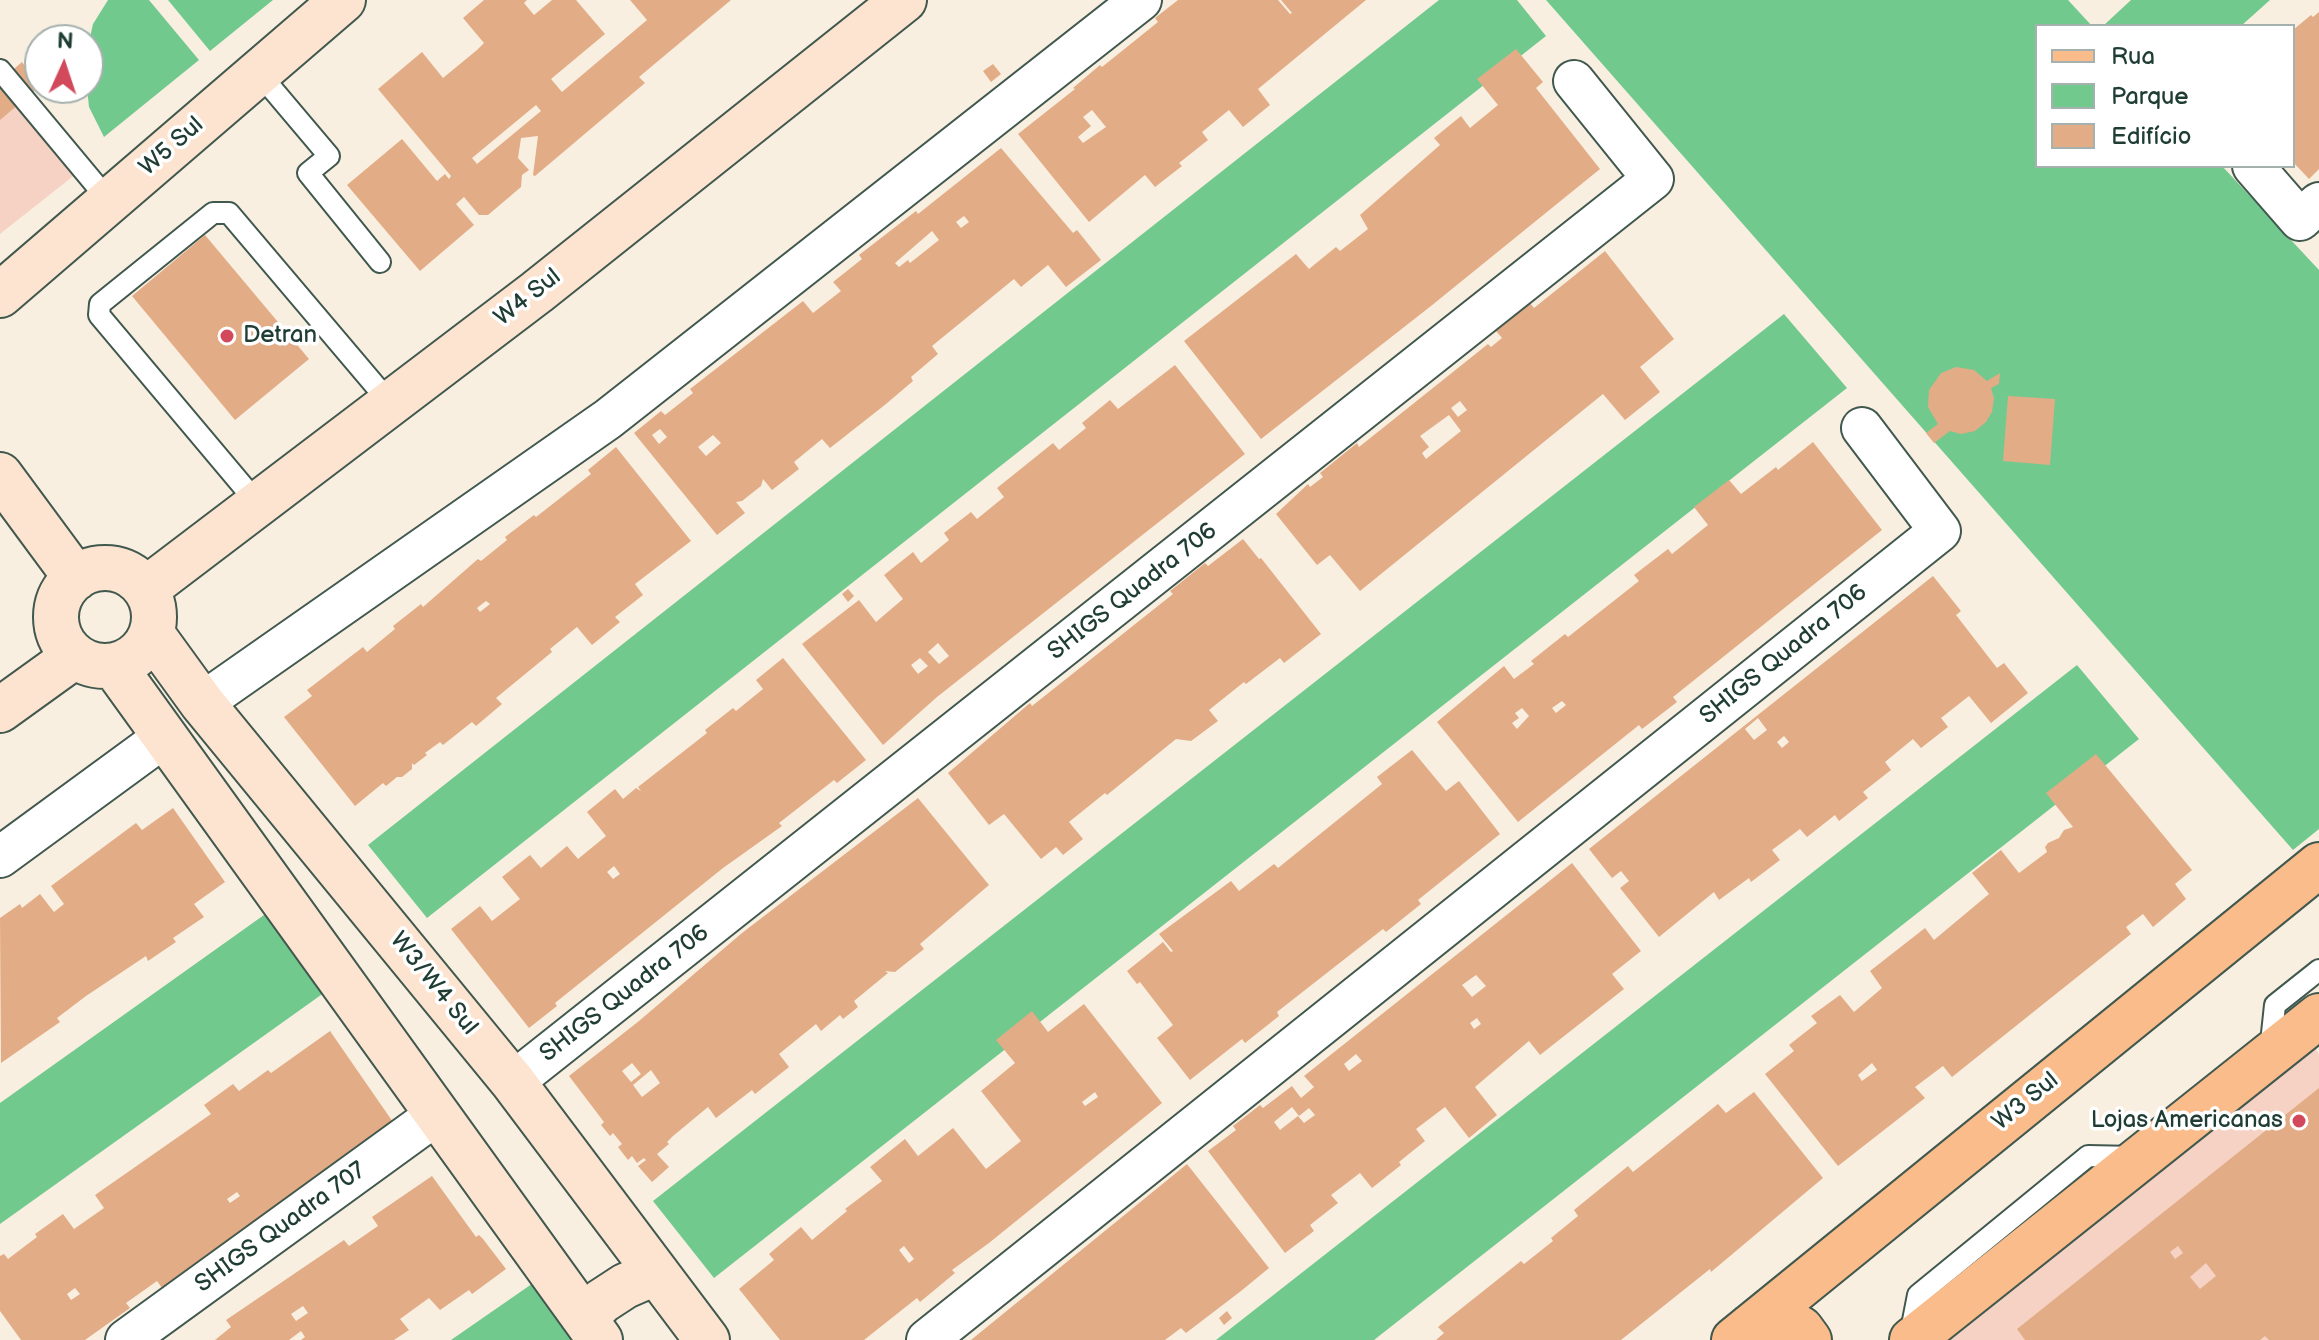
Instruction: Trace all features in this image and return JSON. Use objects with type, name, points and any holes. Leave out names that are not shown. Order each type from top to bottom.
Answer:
[{"type":"main road","name":"W5 Sul","points":[[0,295],[343,0]]},
{"type":"main road","name":"W4 Sul","points":[[146,589],[537,292],[904,0]]},
{"type":"main road","points":[[0,475],[76,578]]},
{"type":"main road","points":[[0,710],[94,661],[137,655],[152,634],[155,618],[153,603],[146,589],[121,570],[105,568],[76,578],[64,591],[57,608],[56,626],[63,643],[94,661],[164,737],[592,1329]]},
{"type":"main road","name":"W3/W4 Sul","points":[[152,634],[202,703],[513,1082],[707,1340]]},
{"type":"main road","name":"W3 Sul","points":[[1743,1333],[2319,865]]},
{"type":"main road","points":[[1910,1340],[2319,1016]]},
{"type":"main road","points":[[592,1329],[602,1301],[625,1286],[655,1273]]},
{"type":"main road","points":[[1743,1333],[1769,1320],[1783,1318],[1801,1329],[1809,1340]]},
{"type":"street","points":[[202,703],[608,419],[1141,0]]},
{"type":"street","name":"SHIGS Quadra 706","points":[[513,1082],[1653,179],[1574,81]]},
{"type":"street","points":[[2255,168],[2300,220],[2319,203]]},
{"type":"street","name":"SHIGS Quadra 706","points":[[927,1340],[1940,531],[1862,428]]},
{"type":"street","points":[[0,857],[164,737]]},
{"type":"street","name":"SHIGS Quadra 707","points":[[126,1340],[436,1115]]},
{"type":"lane","points":[[0,70],[110,202]]},
{"type":"lane","points":[[258,72],[329,156],[308,173],[380,262]]},
{"type":"lane","points":[[258,504],[99,315],[100,304],[213,213],[229,213],[390,403]]},
{"type":"lane","points":[[2269,1056],[2275,1005],[2319,970]]},
{"type":"shaded area","points":[[0,58],[24,88],[24,104],[37,104],[86,166],[0,234]]},
{"type":"shaded area","points":[[2312,1044],[2319,1054],[2319,1340],[1919,1340]]},
{"type":"green space","points":[[108,0],[149,0],[199,60],[104,137],[89,104],[104,104],[104,24],[93,24]]},
{"type":"green space","points":[[168,0],[273,0],[210,51]]},
{"type":"green space","points":[[1439,0],[1517,0],[1546,36],[427,918],[368,845]]},
{"type":"green space","points":[[1546,0],[2068,0],[2090,24],[2035,24],[2035,168],[2224,168],[2319,270],[2319,829],[2293,850]]},
{"type":"green space","points":[[2131,0],[2270,0],[2243,24],[2105,24]]},
{"type":"green space","points":[[1784,314],[1847,388],[714,1278],[653,1201]]},
{"type":"green space","points":[[2077,665],[2139,739],[1374,1340],[1216,1340]]},
{"type":"green space","points":[[285,900],[342,980],[0,1224],[0,1103]]},
{"type":"green space","points":[[539,1279],[584,1340],[451,1340]]},
{"type":"building","points":[[484,0],[527,0],[524,3],[534,15],[552,0],[576,0],[605,34],[551,79],[562,92],[647,20],[630,0],[731,0],[639,77],[645,83],[535,176],[538,136],[521,138],[518,158],[529,170],[522,175],[521,187],[488,215],[479,215],[464,197],[456,204],[474,225],[420,271],[347,185],[402,139],[437,181],[445,174],[449,179],[451,176],[378,89],[422,52],[443,78],[477,50],[484,43],[463,18]],"holes":[[[536,105],[541,111],[477,164],[472,158]]]},
{"type":"building","points":[[1178,0],[1278,0],[1290,14],[1281,0],[1366,0],[1258,89],[1270,105],[1243,127],[1229,110],[1202,132],[1208,140],[1179,163],[1182,166],[1155,187],[1145,175],[1089,222],[1018,134],[1100,65],[1102,67],[1158,22],[1155,18]],"holes":[[[1092,110],[1106,127],[1083,143],[1078,137],[1091,126],[1083,117]]]},
{"type":"building","points":[[2319,12],[2319,169],[2309,179],[2295,164],[2295,28],[2311,15],[2313,17]]},
{"type":"building","points":[[1516,49],[1543,82],[1536,88],[1600,169],[1261,439],[1184,341],[1296,254],[1309,269],[1336,247],[1340,251],[1368,229],[1360,215],[1440,145],[1434,138],[1461,116],[1470,128],[1498,105],[1477,79]]},
{"type":"building","points":[[22,62],[24,100],[0,120],[0,81]]},
{"type":"building","points":[[993,64],[1001,74],[991,82],[983,71]]},
{"type":"building","points":[[1001,148],[1073,233],[1077,230],[1101,260],[1066,287],[1048,265],[1021,287],[1014,279],[932,346],[938,354],[886,404],[830,448],[822,439],[794,462],[799,469],[772,490],[763,479],[761,486],[736,502],[745,513],[717,535],[634,433],[661,411],[665,415],[693,393],[690,389],[803,301],[813,313],[841,291],[833,282],[862,259],[859,255],[916,211],[918,214]],"holes":[[[964,216],[969,222],[961,228],[956,222]],[[932,231],[939,240],[910,263],[908,260],[899,267],[895,263]],[[660,429],[667,437],[659,444],[652,435]],[[713,435],[721,443],[706,456],[698,447]]]},
{"type":"building","name":"Detran","points":[[205,235],[309,359],[235,420],[132,296]]},
{"type":"building","points":[[1605,251],[1674,339],[1640,367],[1660,392],[1625,420],[1603,394],[1360,591],[1330,555],[1317,565],[1276,514],[1308,484],[1310,487],[1323,477],[1320,473],[1357,443],[1359,447],[1488,344],[1491,347],[1502,338],[1496,331],[1530,303],[1534,308]],"holes":[[[1460,401],[1467,410],[1458,417],[1451,408]],[[1449,415],[1461,431],[1426,459],[1422,453],[1429,447],[1420,436]]]},
{"type":"building","points":[[1175,365],[1245,454],[937,697],[883,745],[802,644],[859,600],[876,622],[903,599],[884,575],[913,552],[921,563],[949,540],[944,533],[971,512],[977,519],[1004,497],[997,488],[1053,443],[1059,450],[1086,428],[1082,423],[1110,400],[1118,409]],"holes":[[[938,643],[949,656],[939,664],[928,652]],[[920,658],[928,666],[918,674],[911,665]]]},
{"type":"building","points":[[1956,367],[1974,370],[1987,381],[2000,373],[1999,384],[1991,388],[1994,398],[1992,412],[1975,431],[1961,434],[1950,431],[1934,443],[1926,433],[1938,424],[1928,407],[1929,390],[1941,373]]},
{"type":"building","points":[[2008,396],[2055,399],[2050,465],[2003,461]]},
{"type":"building","points":[[1813,442],[1882,530],[1673,697],[1677,702],[1642,729],[1639,725],[1518,822],[1437,722],[1504,666],[1514,679],[1565,634],[1568,637],[1639,581],[1634,575],[1668,549],[1672,554],[1708,525],[1694,507],[1729,480],[1741,494],[1776,467],[1778,470]],"holes":[[[1562,701],[1566,705],[1556,713],[1552,708]],[[1522,708],[1529,716],[1517,729],[1512,723],[1519,718],[1515,713]]]},
{"type":"building","points":[[616,447],[691,541],[635,584],[643,595],[615,617],[620,622],[592,645],[577,627],[496,698],[502,704],[476,726],[472,722],[443,745],[440,742],[414,765],[412,763],[412,769],[402,777],[397,777],[386,786],[383,783],[355,806],[284,717],[312,696],[307,690],[363,647],[367,652],[395,629],[393,626],[421,604],[423,607],[478,559],[481,561],[507,540],[505,537],[591,474],[588,470]],"holes":[[[486,601],[490,604],[480,612],[477,608]]]},
{"type":"building","points":[[1243,539],[1321,634],[1284,663],[1280,658],[1246,684],[1244,682],[1209,710],[1218,721],[1191,741],[1176,739],[1069,822],[1083,839],[1063,855],[1056,847],[1041,859],[1004,814],[989,825],[948,773],[1030,703],[1032,706],[1173,594],[1170,591],[1205,563],[1208,566]]},
{"type":"building","points":[[1933,576],[1961,611],[1956,615],[1997,668],[2004,663],[2028,693],[1991,723],[1969,696],[1941,718],[1948,727],[1921,748],[1913,739],[1885,762],[1891,770],[1863,792],[1868,798],[1839,821],[1835,815],[1807,837],[1800,829],[1772,850],[1780,860],[1751,882],[1749,878],[1719,900],[1714,892],[1659,937],[1620,888],[1629,881],[1621,871],[1612,878],[1589,849]],"holes":[[[1758,718],[1767,730],[1754,740],[1745,729]],[[1784,736],[1789,742],[1782,748],[1777,742]]]},
{"type":"building","points":[[848,589],[854,596],[848,602],[842,594]]},
{"type":"building","points":[[783,658],[866,760],[837,783],[834,780],[779,823],[782,826],[723,868],[555,1003],[557,1006],[529,1028],[451,929],[480,906],[492,921],[520,899],[502,877],[530,855],[541,868],[567,846],[578,859],[606,836],[587,812],[615,789],[623,799],[636,788],[641,791],[638,787],[707,733],[705,730],[763,689],[756,680]],"holes":[[[614,866],[620,874],[613,879],[607,872]]]},
{"type":"building","points":[[1412,750],[1446,791],[1459,781],[1500,834],[1418,900],[1421,904],[1386,932],[1383,929],[1277,1012],[1279,1016],[1245,1043],[1242,1039],[1190,1080],[1157,1038],[1173,1025],[1140,982],[1137,984],[1127,971],[1163,942],[1173,951],[1159,934],[1231,881],[1239,891],[1274,864],[1278,868],[1382,784],[1377,777]]},
{"type":"building","points":[[2096,754],[2192,870],[2175,884],[2186,899],[2153,927],[2143,914],[2126,927],[2131,934],[1952,1077],[1943,1066],[1915,1087],[1925,1098],[1838,1166],[1765,1074],[1794,1051],[1789,1045],[1817,1023],[1811,1016],[1840,995],[1854,1012],[1882,988],[1870,971],[1925,928],[1934,940],[1989,894],[1972,873],[2001,850],[2019,873],[2047,852],[2045,847],[2048,843],[2073,827],[2046,793]],"holes":[[[1872,1063],[1877,1070],[1862,1081],[1858,1075]]]},
{"type":"building","points":[[918,798],[989,885],[920,944],[924,949],[895,972],[885,971],[888,973],[854,1001],[858,1007],[843,1019],[840,1015],[821,1031],[816,1024],[779,1054],[789,1067],[755,1094],[752,1090],[716,1118],[708,1107],[673,1136],[657,1154],[669,1167],[652,1182],[638,1166],[646,1160],[644,1158],[637,1163],[632,1156],[628,1160],[618,1147],[622,1144],[601,1125],[604,1122],[569,1076],[742,933]],"holes":[[[632,1063],[641,1074],[631,1082],[622,1071]],[[651,1070],[660,1083],[642,1097],[633,1085]]]},
{"type":"building","points":[[173,808],[225,882],[194,904],[204,917],[173,938],[176,942],[148,961],[146,956],[86,996],[57,1018],[60,1022],[1,1063],[0,918],[20,904],[22,908],[40,894],[54,912],[64,904],[51,886],[136,823],[142,830]]},
{"type":"building","points":[[1572,863],[1641,951],[1612,974],[1624,989],[1540,1055],[1529,1041],[1475,1087],[1497,1115],[1469,1138],[1445,1107],[1416,1129],[1425,1141],[1399,1162],[1401,1165],[1372,1188],[1360,1173],[1331,1195],[1338,1203],[1310,1225],[1314,1231],[1285,1253],[1208,1151],[1236,1130],[1233,1126],[1260,1105],[1263,1108],[1292,1086],[1301,1098],[1314,1087],[1304,1076]],"holes":[[[1476,975],[1486,986],[1472,997],[1462,985]],[[1477,1018],[1481,1024],[1474,1029],[1470,1023]],[[1356,1054],[1362,1061],[1349,1071],[1344,1064]],[[1292,1107],[1299,1116],[1309,1108],[1315,1115],[1304,1123],[1298,1116],[1280,1130],[1274,1122]]]},
{"type":"building","points":[[1084,1004],[1162,1103],[952,1270],[955,1273],[920,1302],[917,1298],[864,1340],[780,1340],[739,1289],[774,1260],[769,1254],[801,1227],[812,1240],[847,1211],[845,1209],[882,1181],[870,1167],[905,1139],[918,1156],[953,1128],[986,1169],[1021,1141],[981,1091],[1015,1063],[996,1040],[1032,1011],[1048,1032]],"holes":[[[1095,1092],[1098,1097],[1085,1106],[1082,1102]],[[904,1246],[914,1259],[909,1263],[899,1250]]]},
{"type":"building","points":[[330,1031],[395,1125],[162,1288],[157,1281],[126,1303],[130,1308],[85,1340],[21,1340],[0,1311],[0,1256],[4,1254],[8,1259],[63,1214],[74,1229],[104,1208],[95,1195],[211,1114],[204,1105],[233,1084],[239,1091],[268,1070],[271,1073]],"holes":[[[237,1192],[240,1196],[230,1203],[227,1199]],[[75,1288],[80,1294],[71,1300],[67,1294]]]},
{"type":"building","points":[[2319,1088],[2319,1340],[2269,1340],[2265,1336],[2260,1340],[2025,1340],[2017,1329]],"holes":[[[2178,1246],[2183,1253],[2175,1259],[2170,1252]],[[2206,1263],[2216,1276],[2200,1289],[2190,1277]]]},
{"type":"building","points":[[1754,1092],[1823,1178],[1711,1272],[1710,1269],[1621,1340],[1436,1340],[1444,1333],[1438,1327],[1521,1261],[1524,1264],[1553,1241],[1551,1238],[1578,1216],[1574,1210],[1628,1166],[1633,1172],[1718,1104],[1726,1113]]},
{"type":"building","points":[[1187,1164],[1269,1268],[1241,1291],[1186,1333],[1181,1328],[1165,1340],[971,1340]]},
{"type":"building","points":[[432,1176],[476,1237],[479,1235],[483,1239],[506,1269],[472,1294],[469,1290],[440,1310],[429,1298],[400,1319],[409,1330],[394,1340],[301,1340],[305,1337],[301,1331],[289,1340],[215,1340],[231,1327],[226,1320],[344,1240],[349,1246],[378,1226],[372,1217]],"holes":[[[303,1306],[308,1313],[296,1321],[291,1314]]]},
{"type":"building","points":[[1227,1311],[1232,1318],[1224,1325],[1219,1318]]},
{"type":"place","name":"Detran","points":[[227,336]]},
{"type":"place","name":"Lojas Americanas","points":[[2299,1121]]}]
